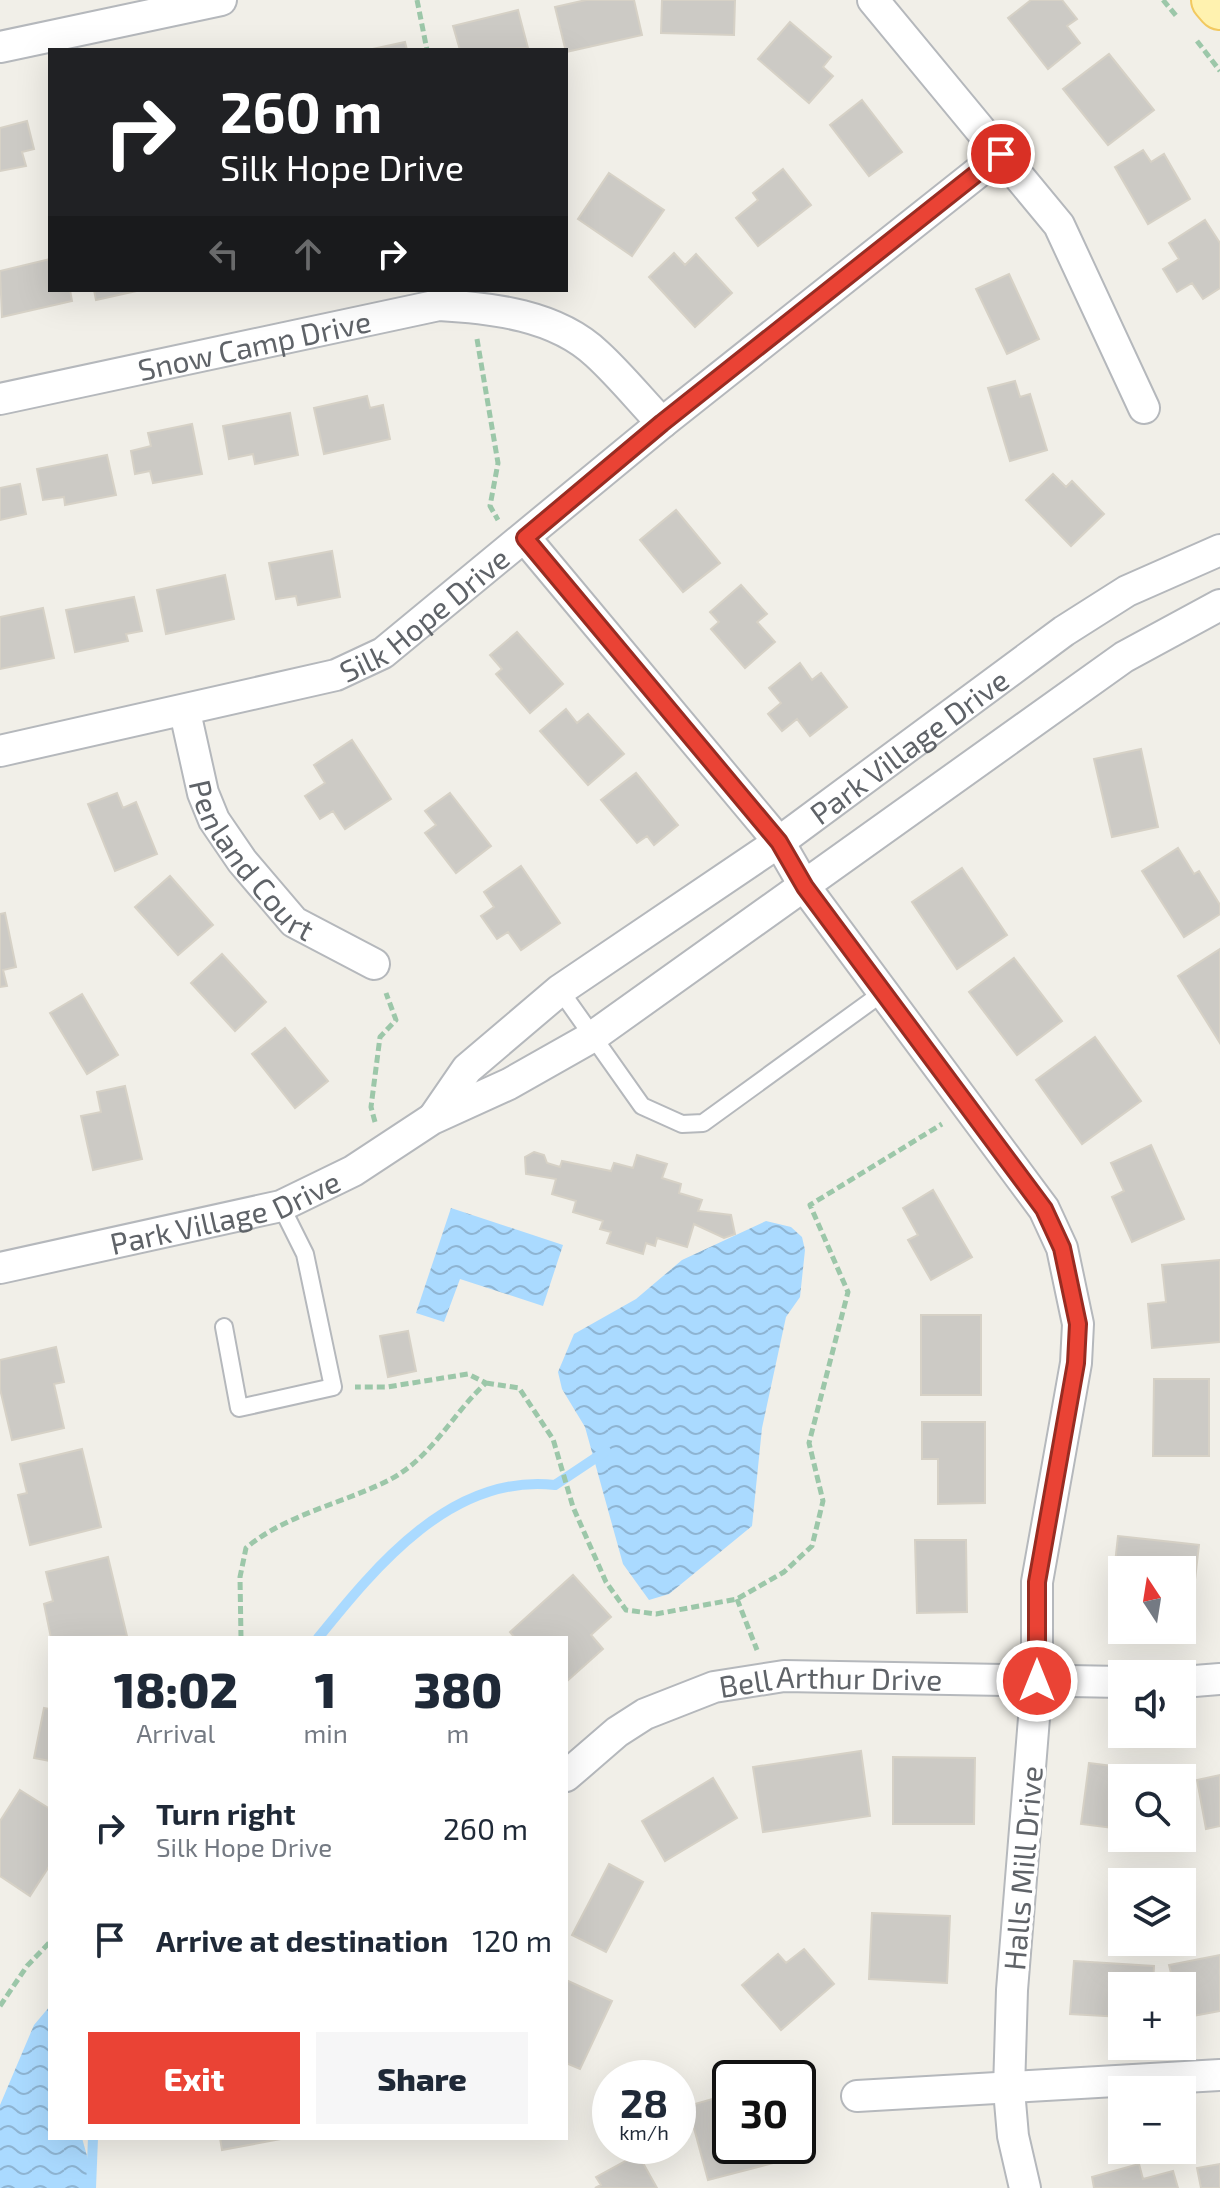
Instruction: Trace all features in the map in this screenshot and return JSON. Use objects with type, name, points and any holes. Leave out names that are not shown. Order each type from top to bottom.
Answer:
[{"type":"main road","points":[[1214,0],[1220,7]]},
{"type":"street","points":[[0,47],[221,0]]},
{"type":"street","points":[[873,0],[1059,225],[1144,408]]},
{"type":"street","name":"Silk Hope Drive","points":[[0,751],[185,712],[336,675],[383,653],[662,423],[1001,154]]},
{"type":"street","name":"Snow Camp Drive","points":[[0,399],[439,305],[503,310],[564,332],[595,352],[662,423]]},
{"type":"street","name":"Halls Mill Drive","points":[[525,538],[779,842],[805,887],[1044,1209],[1062,1248],[1078,1324],[1076,1363],[1037,1582],[1037,1681],[1012,1990],[1009,2090],[1013,2136],[1025,2188]]},
{"type":"street","name":"Park Village Drive","points":[[432,1119],[467,1069],[560,990],[779,842],[1064,631],[1127,591],[1220,550]]},
{"type":"street","name":"Park Village Drive","points":[[0,1268],[281,1206],[353,1171],[432,1119],[509,1084],[592,1037],[1124,657],[1220,605]]},
{"type":"street","name":"Penland Court","points":[[185,712],[203,793],[214,820],[242,861],[294,922],[374,964]]},
{"type":"street","name":"Bell Arthur Drive","points":[[568,1774],[617,1732],[645,1714],[714,1687],[765,1678],[1108,1682]]},
{"type":"street","points":[[1196,1681],[1220,1679]]},
{"type":"street","points":[[857,2096],[1009,2090],[1220,2075]]},
{"type":"lane","points":[[560,990],[642,1106],[682,1124],[703,1123],[885,991]]},
{"type":"lane","points":[[224,1327],[239,1408],[333,1387],[305,1254],[281,1206]]},
{"type":"path","points":[[417,0],[427,48]]},
{"type":"path","points":[[479,357],[498,463],[490,506],[505,531],[525,538]]},
{"type":"path","points":[[374,964],[396,1020],[380,1037],[371,1107],[376,1127],[392,1145]]},
{"type":"path","points":[[333,1387],[387,1387],[468,1374],[486,1383],[519,1388],[553,1439],[573,1507],[606,1582],[626,1610],[656,1614],[737,1599],[784,1572],[812,1546],[823,1501],[809,1443],[848,1292],[810,1205],[968,1108]]},
{"type":"path","points":[[241,1636],[240,1577],[246,1548],[283,1526],[394,1477],[431,1447],[464,1403],[486,1383]]},
{"type":"path","points":[[737,1599],[765,1678]]},
{"type":"path","points":[[0,2006],[27,1966],[48,1944]]},
{"type":"water","points":[[451,1208],[563,1245],[543,1306],[460,1279],[444,1322],[416,1313]]},
{"type":"water","points":[[766,1221],[791,1227],[802,1237],[805,1250],[800,1297],[786,1317],[762,1428],[752,1526],[669,1594],[649,1600],[623,1564],[585,1427],[562,1389],[558,1372],[574,1334],[636,1299],[682,1260]]},
{"type":"water","points":[[48,2008],[48,2140],[83,2140],[96,2188],[0,2188],[0,2105],[34,2025]]},
{"type":"building","points":[[586,0],[634,0],[642,35],[568,52],[555,7]]},
{"type":"building","points":[[662,0],[735,0],[734,35],[661,33]]},
{"type":"building","points":[[1031,0],[1062,0],[1077,19],[1067,26],[1080,43],[1048,69],[1008,18]]},
{"type":"building","points":[[518,10],[528,48],[459,48],[453,26]]},
{"type":"building","points":[[790,22],[831,57],[823,67],[833,76],[809,103],[758,59]]},
{"type":"building","points":[[405,42],[406,48],[377,48]]},
{"type":"building","points":[[1109,54],[1154,110],[1108,145],[1063,89]]},
{"type":"building","points":[[862,100],[902,152],[869,176],[830,125]]},
{"type":"building","points":[[27,121],[34,149],[22,152],[26,166],[0,171],[0,128]]},
{"type":"building","points":[[1143,150],[1151,162],[1164,154],[1190,199],[1148,224],[1115,167]]},
{"type":"building","points":[[783,169],[811,205],[758,246],[736,218],[758,200],[753,193]]},
{"type":"building","points":[[609,173],[664,210],[632,256],[578,219]]},
{"type":"building","points":[[1205,220],[1220,243],[1220,288],[1203,299],[1192,283],[1177,292],[1163,269],[1179,259],[1169,243]]},
{"type":"building","points":[[674,253],[685,265],[696,254],[732,293],[695,327],[649,277]]},
{"type":"building","points":[[48,259],[48,292],[70,292],[72,301],[2,317],[0,271]]},
{"type":"building","points":[[1009,274],[1039,339],[1007,354],[976,289]]},
{"type":"building","points":[[94,292],[132,292],[96,300]]},
{"type":"building","points":[[1015,381],[1020,397],[1030,394],[1047,450],[1010,461],[988,388]]},
{"type":"building","points":[[367,396],[370,408],[383,405],[390,439],[324,454],[314,408]]},
{"type":"building","points":[[290,413],[298,455],[255,464],[253,454],[229,459],[223,426]]},
{"type":"building","points":[[192,424],[202,474],[153,483],[150,471],[135,474],[131,451],[151,446],[148,433]]},
{"type":"building","points":[[107,455],[116,495],[65,505],[64,497],[43,500],[37,469]]},
{"type":"building","points":[[1053,474],[1066,487],[1072,481],[1104,514],[1071,546],[1026,500]]},
{"type":"building","points":[[20,484],[26,514],[0,520],[0,488]]},
{"type":"building","points":[[676,510],[720,563],[683,592],[640,540]]},
{"type":"building","points":[[332,551],[340,597],[298,605],[296,596],[276,599],[269,563]]},
{"type":"building","points":[[225,575],[234,619],[166,634],[157,590]]},
{"type":"building","points":[[741,585],[767,614],[757,622],[775,642],[745,668],[711,629],[719,622],[710,612]]},
{"type":"building","points":[[134,597],[142,631],[126,634],[128,641],[75,652],[66,610]]},
{"type":"building","points":[[43,608],[54,658],[0,669],[0,617]]},
{"type":"building","points":[[517,632],[563,684],[530,713],[496,674],[502,669],[490,655]]},
{"type":"building","points":[[800,663],[812,680],[821,673],[847,707],[810,736],[797,719],[782,731],[768,714],[781,703],[769,688]]},
{"type":"building","points":[[566,709],[577,723],[588,714],[624,754],[588,785],[540,731]]},
{"type":"building","points":[[352,740],[391,799],[345,829],[333,811],[320,819],[305,796],[325,783],[314,765]]},
{"type":"building","points":[[1141,749],[1158,827],[1112,837],[1094,759]]},
{"type":"building","points":[[636,773],[678,825],[654,845],[647,836],[637,843],[601,800]]},
{"type":"building","points":[[117,793],[123,808],[136,802],[157,854],[115,871],[88,804]]},
{"type":"building","points":[[450,793],[491,846],[456,873],[425,833],[436,825],[425,811]]},
{"type":"building","points":[[1178,848],[1194,874],[1199,871],[1220,905],[1220,914],[1184,937],[1142,871]]},
{"type":"building","points":[[521,866],[560,923],[521,950],[508,932],[497,939],[481,916],[494,907],[484,892]]},
{"type":"building","points":[[962,868],[1007,935],[957,969],[912,902]]},
{"type":"building","points":[[170,876],[213,925],[178,955],[135,907]]},
{"type":"building","points":[[5,913],[16,967],[3,970],[7,986],[0,987],[0,914]]},
{"type":"building","points":[[1220,949],[1220,1043],[1178,976]]},
{"type":"building","points":[[222,954],[266,1002],[235,1031],[191,983]]},
{"type":"building","points":[[1014,958],[1062,1021],[1017,1055],[969,992]]},
{"type":"building","points":[[82,994],[118,1055],[87,1074],[50,1013]]},
{"type":"building","points":[[285,1028],[328,1081],[295,1108],[252,1054]]},
{"type":"building","points":[[1095,1037],[1141,1101],[1082,1144],[1036,1080]]},
{"type":"building","points":[[125,1086],[142,1159],[93,1170],[81,1116],[101,1112],[97,1092]]},
{"type":"building","points":[[1151,1145],[1184,1219],[1132,1242],[1112,1197],[1124,1191],[1111,1163]]},
{"type":"building","points":[[534,1152],[544,1155],[547,1163],[560,1167],[562,1161],[611,1171],[614,1163],[633,1168],[637,1155],[667,1164],[662,1178],[681,1184],[679,1193],[702,1200],[698,1211],[731,1215],[735,1234],[724,1238],[694,1224],[687,1247],[657,1238],[655,1246],[646,1243],[643,1254],[607,1243],[611,1232],[600,1229],[603,1221],[573,1212],[576,1201],[552,1194],[556,1179],[526,1174],[525,1157]]},
{"type":"building","points":[[933,1190],[972,1257],[931,1280],[908,1240],[918,1235],[903,1208]]},
{"type":"building","points":[[1220,1260],[1220,1342],[1152,1348],[1148,1304],[1166,1302],[1162,1265]]},
{"type":"building","points":[[921,1315],[981,1315],[981,1395],[921,1395]]},
{"type":"building","points":[[408,1331],[416,1371],[388,1377],[380,1336]]},
{"type":"building","points":[[56,1347],[64,1382],[54,1384],[64,1428],[12,1440],[0,1389],[0,1360]]},
{"type":"building","points":[[1154,1379],[1209,1379],[1209,1456],[1153,1456]]},
{"type":"building","points":[[922,1422],[985,1422],[985,1503],[938,1504],[938,1459],[922,1459]]},
{"type":"building","points":[[82,1449],[101,1527],[30,1545],[18,1495],[27,1493],[20,1464]]},
{"type":"building","points":[[1118,1536],[1199,1545],[1196,1571],[1196,1556],[1116,1556]]},
{"type":"building","points":[[915,1540],[966,1540],[967,1612],[917,1613]]},
{"type":"building","points":[[108,1557],[127,1636],[51,1636],[44,1604],[53,1601],[46,1572]]},
{"type":"building","points":[[573,1575],[611,1617],[591,1635],[603,1649],[568,1680],[568,1636],[513,1636],[510,1632]]},
{"type":"building","points":[[44,1708],[48,1709],[48,1761],[34,1758]]},
{"type":"building","points":[[861,1751],[870,1816],[763,1832],[753,1767]]},
{"type":"building","points":[[893,1757],[975,1758],[974,1824],[893,1824]]},
{"type":"building","points":[[1089,1763],[1108,1765],[1108,1827],[1081,1824]]},
{"type":"building","points":[[1220,1775],[1220,1826],[1206,1829],[1197,1780]]},
{"type":"building","points":[[713,1778],[737,1818],[665,1861],[642,1821]]},
{"type":"building","points":[[20,1790],[48,1808],[48,1868],[30,1896],[0,1876],[0,1821]]},
{"type":"building","points":[[609,1864],[643,1882],[606,1952],[572,1935]]},
{"type":"building","points":[[872,1913],[950,1916],[947,1983],[869,1979]]},
{"type":"building","points":[[804,1949],[834,1984],[781,2030],[742,1985],[778,1954],[786,1963]]},
{"type":"building","points":[[1220,1955],[1220,2011],[1196,2015],[1196,1972],[1171,1972],[1169,1965]]},
{"type":"building","points":[[1074,1961],[1154,1966],[1154,1972],[1108,1972],[1108,2016],[1070,2014]]},
{"type":"building","points":[[568,1981],[612,2001],[580,2069],[568,2064]]},
{"type":"building","points":[[712,2099],[712,2164],[769,2164],[708,2180],[696,2136],[696,2104]]},
{"type":"building","points":[[220,2140],[275,2140],[222,2150]]},
{"type":"building","points":[[620,2164],[644,2164],[657,2188],[595,2188],[601,2185],[596,2177]]},
{"type":"building","points":[[1139,2164],[1143,2179],[1173,2171],[1178,2188],[1094,2188],[1092,2177]]},
{"type":"building","points":[[1220,2164],[1220,2188],[1201,2188],[1197,2168]]},
{"type":"waterway","points":[[320,1636],[391,1555],[450,1509],[483,1494],[518,1485],[555,1485],[606,1451]]},
{"type":"waterway","points":[[91,2188],[93,2140]]},
{"type":"route","points":[[1001,154],[662,423],[525,538],[779,842],[820,908],[885,991],[1044,1209],[1062,1248],[1078,1324],[1076,1363],[1037,1582],[1037,1681]]}]
